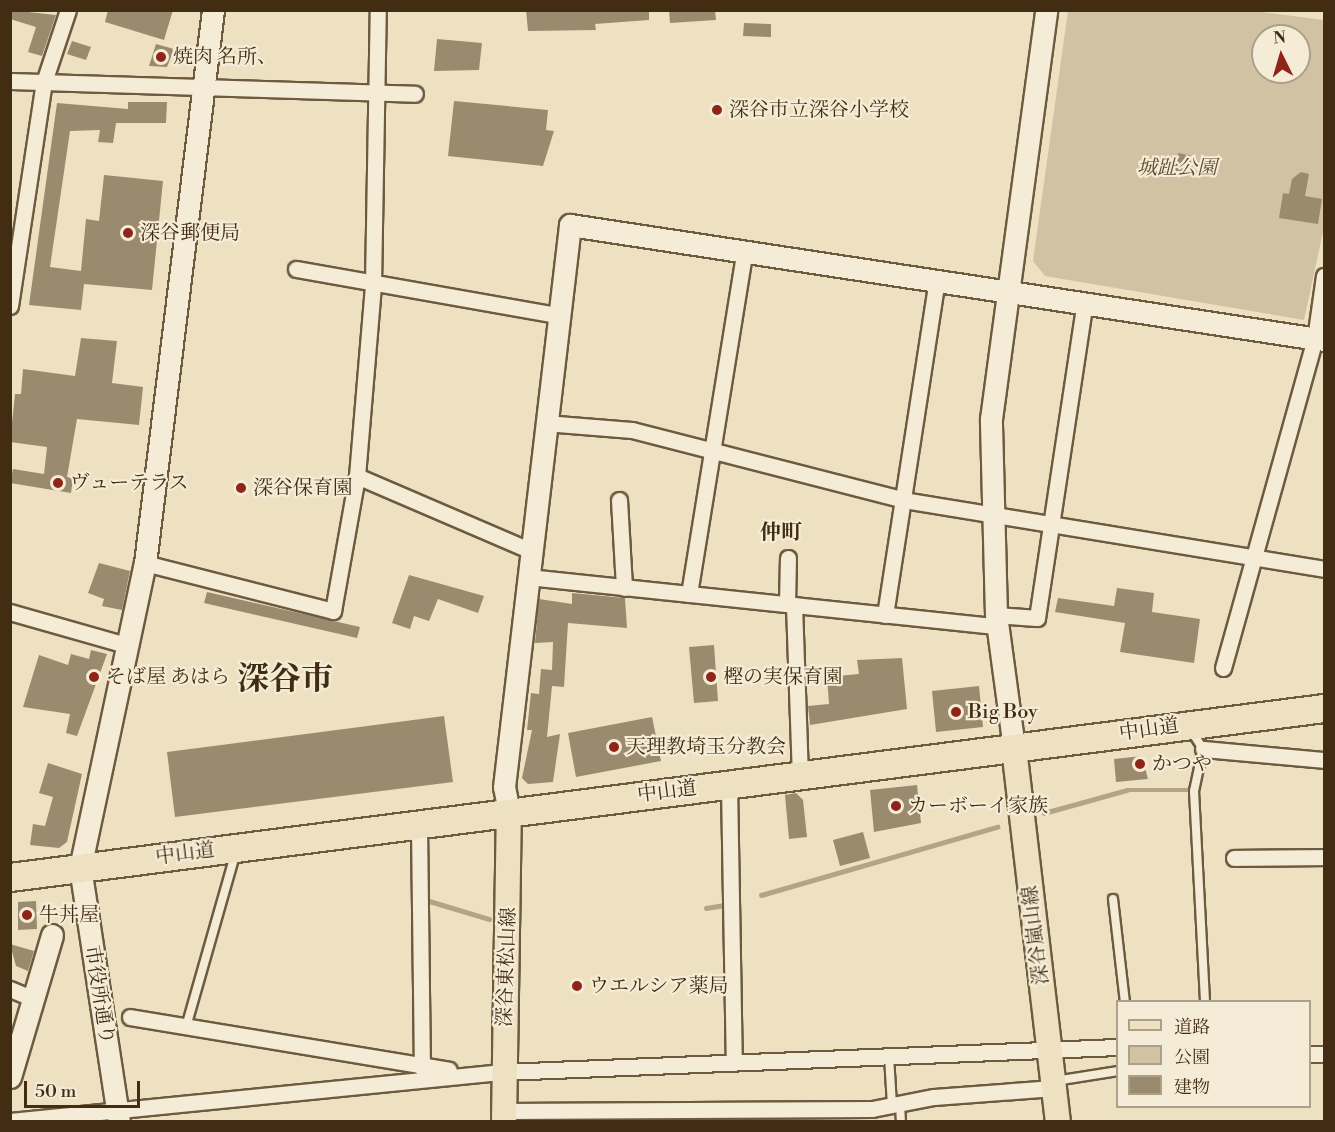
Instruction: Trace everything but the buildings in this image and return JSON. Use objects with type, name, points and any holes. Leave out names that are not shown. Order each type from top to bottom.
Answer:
[{"type":"highway","name":"中山道","points":[[10,877],[1324,708]]},
{"type":"main road","name":"深谷嵐山線","points":[[1014,748],[1058,1122]]},
{"type":"main road","name":"深谷東松山線","points":[[504,1116],[509,812]]},
{"type":"street","points":[[10,306],[44,82],[68,10]]},
{"type":"street","points":[[80,868],[145,563],[213,10]]},
{"type":"street","points":[[145,563],[333,611],[357,476],[373,284],[373,92],[378,10]]},
{"type":"street","points":[[1014,748],[997,621],[990,515],[991,419],[1006,290],[1047,10]]},
{"type":"street","points":[[10,81],[202,85],[415,94]]},
{"type":"street","points":[[509,812],[504,787],[557,315],[570,225],[1320,339]]},
{"type":"street","points":[[689,594],[745,250]]},
{"type":"street","points":[[296,269],[557,315]]},
{"type":"street","points":[[885,615],[937,280]]},
{"type":"street","points":[[1223,668],[1254,556],[1320,339],[1324,280]]},
{"type":"street","points":[[528,577],[885,615],[997,621],[1038,618],[1050,525],[1085,302]]},
{"type":"street","points":[[545,423],[632,430],[711,448],[904,500],[1324,569]]},
{"type":"street","points":[[357,476],[531,551]]},
{"type":"street","points":[[620,500],[624,588]]},
{"type":"street","points":[[788,558],[800,775]]},
{"type":"street","points":[[10,612],[129,646]]},
{"type":"street","points":[[1203,749],[1324,760]]},
{"type":"street","points":[[729,784],[735,1060]]},
{"type":"street","points":[[419,826],[422,1068]]},
{"type":"street","points":[[1234,858],[1324,857]]},
{"type":"street","name":"市役所通り","points":[[80,868],[119,1118]]},
{"type":"street","points":[[10,1077],[52,935]]},
{"type":"street","points":[[10,989],[33,999]]},
{"type":"street","points":[[130,1017],[422,1068],[503,1072]]},
{"type":"street","points":[[10,1121],[119,1118],[503,1072],[735,1060],[1050,1053],[1116,1047]]},
{"type":"street","points":[[504,1116],[896,1105],[1054,1085]]},
{"type":"lane","points":[[1188,725],[1203,749],[1194,791],[1205,1000]]},
{"type":"lane","points":[[186,1027],[238,848]]},
{"type":"lane","points":[[1113,899],[1125,1000]]},
{"type":"lane","points":[[889,1055],[896,1105],[901,1122]]},
{"type":"lane","points":[[1054,1085],[1116,1071]]},
{"type":"green space","name":"城趾公園","points":[[1246,10],[1324,20],[1324,227],[1304,320],[1045,276],[1033,261],[1068,11]]},
{"type":"waterway","points":[[1044,813],[1127,790],[1190,790]]},
{"type":"waterway","points":[[761,895],[997,827]]},
{"type":"waterway","points":[[426,900],[489,919]]},
{"type":"waterway","points":[[706,908],[726,905]]},
{"type":"place","name":"焼肉 名所、","points":[[161,57]]},
{"type":"place","name":"深谷市立深谷小学校","points":[[717,110]]},
{"type":"place","name":"深谷郵便局","points":[[128,233]]},
{"type":"place","name":"ヴューテラス","points":[[58,483]]},
{"type":"place","name":"深谷保育園","points":[[241,488]]},
{"type":"place","name":"そば屋 あはら","points":[[94,677]]},
{"type":"place","name":"樫の実保育園","points":[[711,677]]},
{"type":"place","name":"Big Boy","points":[[956,712]]},
{"type":"place","name":"天理教埼玉分教会","points":[[614,747]]},
{"type":"place","name":"かつや","points":[[1140,764]]},
{"type":"place","name":"カーボーイ家族","points":[[896,806]]},
{"type":"place","name":"牛丼屋","points":[[27,915]]},
{"type":"place","name":"ウエルシア薬局","points":[[577,986]]},
{"type":"district","name":"仲町","points":[[781,533]]},
{"type":"district","name":"深谷市","points":[[285,679]]}]
